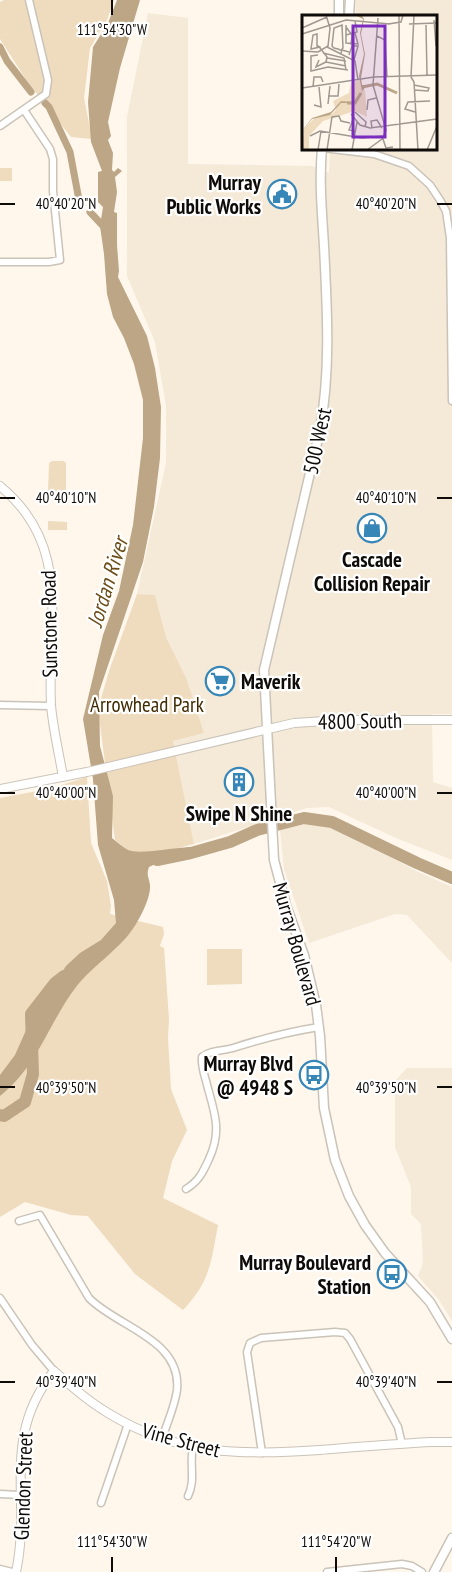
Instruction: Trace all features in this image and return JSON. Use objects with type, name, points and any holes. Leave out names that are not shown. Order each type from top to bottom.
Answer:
[{"type":"main road","points":[[349,15],[350,0]]},
{"type":"main road","name":"500 West","points":[[268,728],[264,698],[264,670],[320,430],[326,390],[328,343],[321,178],[323,150]]},
{"type":"main road","name":"Murray Boulevard","points":[[268,728],[272,833],[278,878],[304,956],[316,1005],[324,1108],[329,1139],[343,1182],[365,1226],[385,1253],[430,1302],[452,1339]]},
{"type":"main road","points":[[434,1572],[452,1538]]},
{"type":"street","points":[[0,126],[45,96],[48,84],[29,0]]},
{"type":"street","points":[[0,262],[60,260],[53,192],[53,159],[50,149],[24,111]]},
{"type":"street","points":[[340,150],[374,154],[409,166],[430,185],[449,211],[452,402]]},
{"type":"street","name":"Sunstone Road","points":[[0,486],[24,509],[32,522],[45,547],[51,574],[51,706],[63,777]]},
{"type":"street","points":[[0,705],[51,706]]},
{"type":"street","name":"4800 South","points":[[0,789],[87,772],[294,723],[342,720],[452,720]]},
{"type":"street","points":[[186,1189],[201,1177],[214,1148],[217,1134],[217,1124],[202,1057],[210,1052],[232,1048],[273,1035],[319,1027]]},
{"type":"street","points":[[19,1221],[40,1215],[89,1298],[155,1343],[171,1360],[176,1373],[177,1388],[162,1439]]},
{"type":"street","name":"Vine Street","points":[[0,1299],[32,1345],[54,1371],[90,1401],[128,1424],[162,1439],[227,1453],[262,1454],[452,1442]]},
{"type":"street","points":[[262,1454],[248,1346],[261,1338],[335,1332],[345,1333],[349,1337],[398,1427],[402,1444]]},
{"type":"street","name":"Glendon Street","points":[[14,1572],[20,1543],[20,1455],[25,1423],[33,1401],[54,1371]]},
{"type":"street","points":[[101,1503],[128,1424]]},
{"type":"street","points":[[188,1496],[192,1485],[190,1458],[193,1447]]},
{"type":"street","points":[[0,1494],[20,1495]]},
{"type":"street","points":[[327,1572],[402,1564],[412,1566],[422,1572]]},
{"type":"street","points":[[0,1569],[14,1572]]},
{"type":"shaded area","points":[[117,0],[140,0],[120,68],[108,122],[111,136],[108,140],[113,153],[112,170],[114,172],[118,168],[122,171],[115,177],[117,192],[114,212],[117,213],[118,277],[147,336],[155,368],[161,407],[160,458],[154,507],[143,562],[99,692],[100,746],[113,796],[112,838],[128,850],[134,851],[192,847],[149,867],[149,894],[136,924],[123,941],[76,987],[24,1072],[0,1096],[0,1075],[15,1055],[27,1028],[66,966],[80,953],[101,940],[116,923],[114,900],[98,845],[93,779],[83,719],[103,635],[119,591],[133,525],[143,438],[143,400],[134,364],[113,317],[107,294],[100,226],[103,207],[98,202],[98,172],[102,171],[91,142],[88,102],[93,47],[108,23]]},
{"type":"shaded area","points":[[356,0],[452,0],[452,714],[432,714],[433,782],[452,788],[452,860],[396,838],[329,807],[307,808],[194,844],[173,741],[204,733],[187,680],[166,637],[155,595],[137,594],[166,463],[166,406],[155,342],[127,276],[127,117],[148,13],[188,18],[188,164],[312,166],[329,173],[330,150],[437,150],[437,15],[355,15]]},
{"type":"shaded area","points":[[315,822],[357,838],[416,871],[452,887],[452,963],[407,915],[395,914],[309,943],[284,869],[280,830]]},
{"type":"shaded area","points":[[407,1068],[452,1068],[452,1321],[439,1300],[418,1276],[423,1263],[421,1224],[411,1214],[411,1187],[395,1147],[395,1081]]},
{"type":"green space","points":[[4,0],[114,0],[107,20],[90,48],[84,98],[92,139],[71,137],[27,81],[0,39],[0,2]]},
{"type":"green space","points":[[0,168],[12,168],[12,181],[0,181]]},
{"type":"green space","points":[[52,461],[66,463],[66,492],[51,494],[48,492],[49,463]]},
{"type":"green space","points":[[48,521],[67,522],[67,530],[48,530]]},
{"type":"green space","name":"Arrowhead Park","points":[[137,594],[155,595],[166,637],[187,680],[204,733],[173,741],[194,844],[150,855],[131,853],[115,840],[98,709]]},
{"type":"green space","points":[[87,777],[91,843],[107,881],[110,914],[163,927],[164,934],[160,946],[164,948],[171,1089],[187,1130],[172,1161],[163,1198],[218,1225],[211,1261],[204,1281],[183,1310],[135,1274],[88,1216],[71,1215],[25,1202],[0,1217],[0,798],[48,789]]},
{"type":"green space","points":[[207,949],[242,949],[242,984],[207,985]]},
{"type":"waterway","points":[[0,47],[7,61],[31,92]]},
{"type":"waterway","points":[[45,103],[70,152],[79,200]]},
{"type":"waterway","points":[[90,212],[104,227]]},
{"type":"waterway","points":[[157,860],[230,842],[257,830],[304,818],[332,822],[452,878]]},
{"type":"waterway","name":"Jordan River","points":[[0,1115],[4,1116],[25,1102],[33,1074],[31,1014],[55,983],[64,976]]},
{"type":"place","name":"Murray Public Works","points":[[282,194]]},
{"type":"place","name":"Cascade Collision Repair","points":[[372,528]]},
{"type":"place","name":"Maverik","points":[[220,681]]},
{"type":"place","name":"Swipe N Shine","points":[[239,782]]},
{"type":"place","name":"Murray Blvd @ 4948 S","points":[[314,1075]]},
{"type":"place","name":"Murray Boulevard Station","points":[[392,1274]]}]
